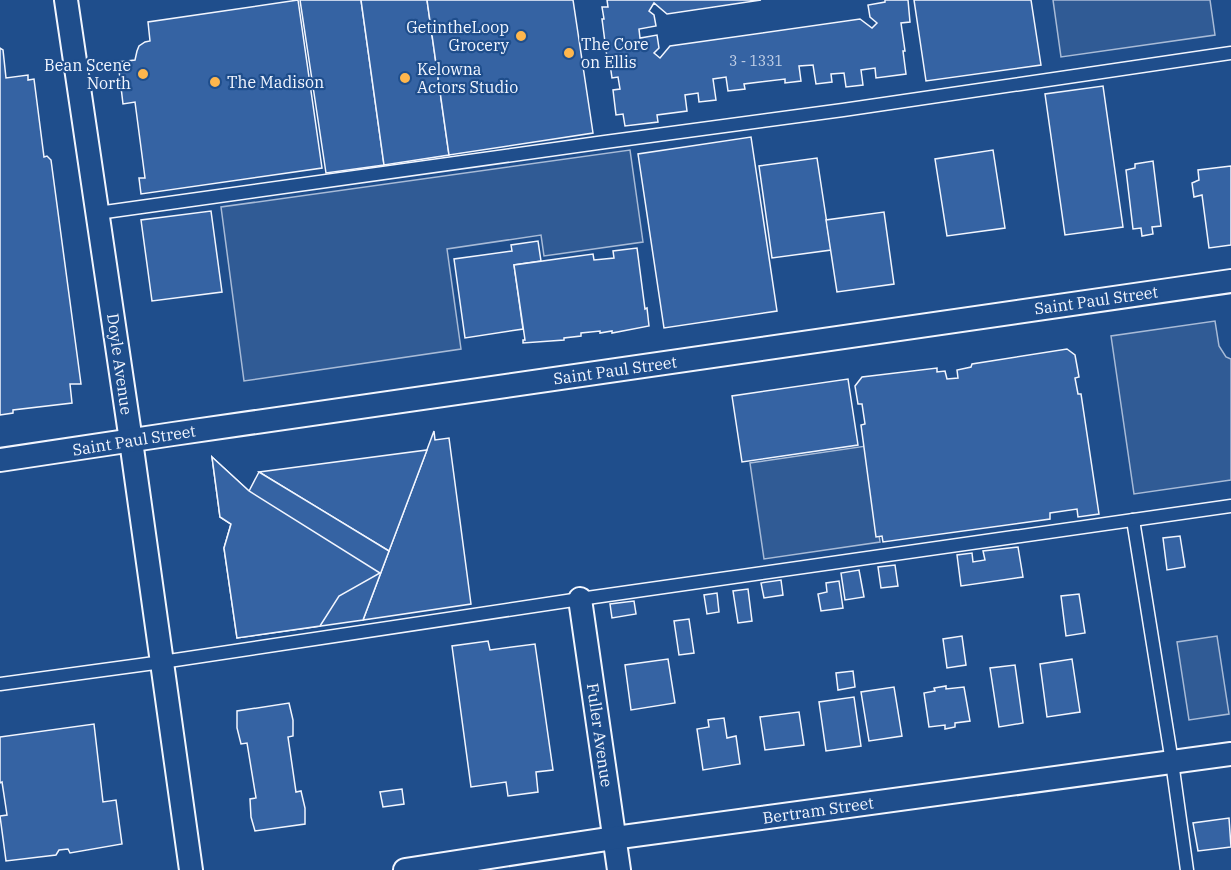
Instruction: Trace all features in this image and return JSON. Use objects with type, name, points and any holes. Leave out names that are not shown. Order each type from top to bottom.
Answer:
[{"type":"street","name":"Doyle Avenue","points":[[66,0],[191,870]]},
{"type":"street","name":"Saint Paul Street","points":[[0,460],[1231,281]]},
{"type":"street","name":"Fuller Avenue","points":[[580,599],[619,870]]},
{"type":"street","name":"Bertram Street","points":[[405,870],[615,838],[1231,754]]},
{"type":"lane","points":[[98,213],[855,109],[1231,53]]},
{"type":"lane","points":[[0,684],[1231,506]]},
{"type":"lane","points":[[1133,520],[1187,870]]},
{"type":"shaded area","points":[[1053,0],[1210,0],[1215,35],[1061,57]]},
{"type":"shaded area","points":[[630,150],[643,242],[544,256],[541,235],[447,249],[461,349],[244,381],[221,207]]},
{"type":"shaded area","points":[[1215,321],[1219,346],[1226,357],[1231,359],[1231,480],[1134,494],[1111,336]]},
{"type":"shaded area","points":[[866,446],[880,542],[764,559],[750,463]]},
{"type":"shaded area","points":[[1217,636],[1229,714],[1189,720],[1177,642]]},
{"type":"building","name":"The Madison","points":[[298,0],[322,168],[141,194],[139,178],[145,178],[135,102],[123,104],[118,62],[135,60],[139,46],[150,41],[148,22]]},
{"type":"building","points":[[300,0],[361,0],[384,165],[326,173]]},
{"type":"building","name":"Kelowna Actors Studio","points":[[361,0],[427,0],[449,155],[384,165]]},
{"type":"building","points":[[427,0],[573,0],[593,133],[449,155]]},
{"type":"building","points":[[607,0],[761,0],[667,14],[654,3],[649,11],[654,15],[656,26],[639,29],[640,38],[657,35],[659,48],[654,53],[660,58],[670,46],[860,19],[872,28],[877,23],[870,17],[868,5],[885,2],[885,0],[908,0],[910,22],[901,23],[906,74],[876,78],[875,68],[861,70],[863,85],[846,87],[844,73],[831,74],[832,82],[816,84],[813,65],[799,66],[801,81],[785,83],[785,79],[744,84],[745,89],[728,91],[726,77],[713,79],[716,100],[699,102],[698,93],[685,95],[687,111],[657,115],[658,122],[625,126],[623,114],[616,115],[613,90],[620,89],[618,77],[612,78],[610,64],[608,65],[602,19],[604,19],[602,7],[608,7]]},
{"type":"building","points":[[914,0],[1031,0],[1041,65],[926,81]]},
{"type":"building","points":[[0,48],[3,50],[6,78],[28,75],[28,80],[34,79],[44,157],[47,156],[51,160],[81,384],[70,384],[72,403],[13,410],[13,413],[0,415]]},
{"type":"building","points":[[1103,86],[1123,227],[1065,235],[1045,94]]},
{"type":"building","points":[[751,137],[777,311],[664,328],[638,154]]},
{"type":"building","points":[[993,150],[1005,228],[947,236],[935,159]]},
{"type":"building","points":[[817,158],[831,250],[772,258],[759,166]]},
{"type":"building","points":[[1153,161],[1161,226],[1152,227],[1153,234],[1142,236],[1141,228],[1133,229],[1126,170],[1135,168],[1135,164]]},
{"type":"building","points":[[1231,166],[1231,245],[1209,248],[1202,195],[1194,197],[1192,183],[1199,180],[1198,170]]},
{"type":"building","points":[[211,211],[222,292],[152,301],[141,220]]},
{"type":"building","points":[[884,212],[894,284],[837,292],[826,220]]},
{"type":"building","points":[[538,241],[541,261],[514,265],[523,329],[465,338],[454,259],[512,251],[511,245]]},
{"type":"building","points":[[637,248],[649,326],[612,333],[612,331],[600,333],[600,331],[581,333],[581,336],[564,338],[564,340],[523,343],[525,340],[514,265],[593,254],[594,260],[614,258],[613,251]]},
{"type":"building","points":[[1067,349],[1075,355],[1079,377],[1075,378],[1078,394],[1081,394],[1099,514],[1078,517],[1077,509],[1050,513],[1050,519],[883,542],[882,536],[876,537],[861,425],[865,424],[862,404],[858,404],[855,386],[862,377],[937,368],[937,372],[945,371],[947,379],[958,378],[957,370],[971,367],[972,364]]},
{"type":"building","points":[[848,379],[858,445],[742,462],[732,396]]},
{"type":"building","points":[[434,431],[435,440],[449,438],[471,604],[363,620]]},
{"type":"building","points":[[427,450],[389,551],[259,472]]},
{"type":"building","points":[[212,457],[249,491],[259,472],[389,551],[363,620],[237,638],[224,548],[231,524],[220,517]]},
{"type":"building","points":[[212,457],[249,491],[380,573],[339,596],[320,626],[237,638],[224,548],[231,524],[220,517]]},
{"type":"building","points":[[1180,536],[1185,567],[1167,570],[1163,538]]},
{"type":"building","points":[[1018,547],[1023,577],[961,586],[957,555],[972,553],[973,562],[985,560],[983,551]]},
{"type":"building","points":[[895,565],[898,586],[881,588],[878,567]]},
{"type":"building","points":[[859,570],[864,597],[845,600],[841,573]]},
{"type":"building","points":[[781,580],[783,595],[764,598],[761,583]]},
{"type":"building","points":[[839,581],[843,608],[821,611],[818,594],[827,592],[826,583]]},
{"type":"building","points":[[748,589],[752,621],[738,623],[733,591]]},
{"type":"building","points":[[717,593],[719,612],[707,614],[704,595]]},
{"type":"building","points":[[1079,594],[1085,633],[1066,636],[1061,596]]},
{"type":"building","points":[[634,601],[636,614],[612,618],[610,604]]},
{"type":"building","points":[[689,619],[694,653],[679,655],[674,621]]},
{"type":"building","points":[[962,636],[966,665],[947,668],[943,639]]},
{"type":"building","points":[[488,641],[490,650],[535,644],[553,770],[536,772],[538,792],[508,796],[506,782],[471,787],[452,646]]},
{"type":"building","points":[[668,659],[675,703],[631,710],[625,665]]},
{"type":"building","points":[[1072,659],[1080,712],[1047,717],[1040,664]]},
{"type":"building","points":[[1015,665],[1023,723],[999,727],[990,668]]},
{"type":"building","points":[[853,671],[855,687],[838,690],[836,673]]},
{"type":"building","points":[[946,686],[946,689],[964,687],[970,721],[955,723],[955,727],[945,729],[945,725],[929,727],[924,693]]},
{"type":"building","points":[[894,687],[902,736],[869,741],[861,692]]},
{"type":"building","points":[[854,697],[861,746],[826,751],[819,702]]},
{"type":"building","points":[[289,703],[293,720],[293,736],[288,737],[296,792],[301,791],[305,808],[305,824],[255,831],[250,799],[256,798],[247,743],[241,744],[237,728],[237,711]]},
{"type":"building","points":[[799,712],[804,745],[765,750],[760,717]]},
{"type":"building","points":[[724,718],[727,738],[736,736],[740,764],[703,770],[697,729],[709,727],[708,720]]},
{"type":"building","points":[[94,724],[103,802],[116,800],[122,844],[70,853],[68,849],[59,850],[56,855],[6,861],[0,816],[7,815],[2,782],[0,783],[0,737]]},
{"type":"building","points":[[402,789],[404,804],[383,807],[380,792]]},
{"type":"building","points":[[1229,818],[1231,847],[1198,851],[1193,823]]},
{"type":"place","name":"GetintheLoop Grocery","points":[[521,36]]},
{"type":"place","name":"The Core on Ellis","points":[[569,53]]},
{"type":"place","name":"Bean Scene North","points":[[143,74]]},
{"type":"place","name":"Kelowna Actors Studio","points":[[405,78]]},
{"type":"place","name":"The Madison","points":[[215,82]]}]
